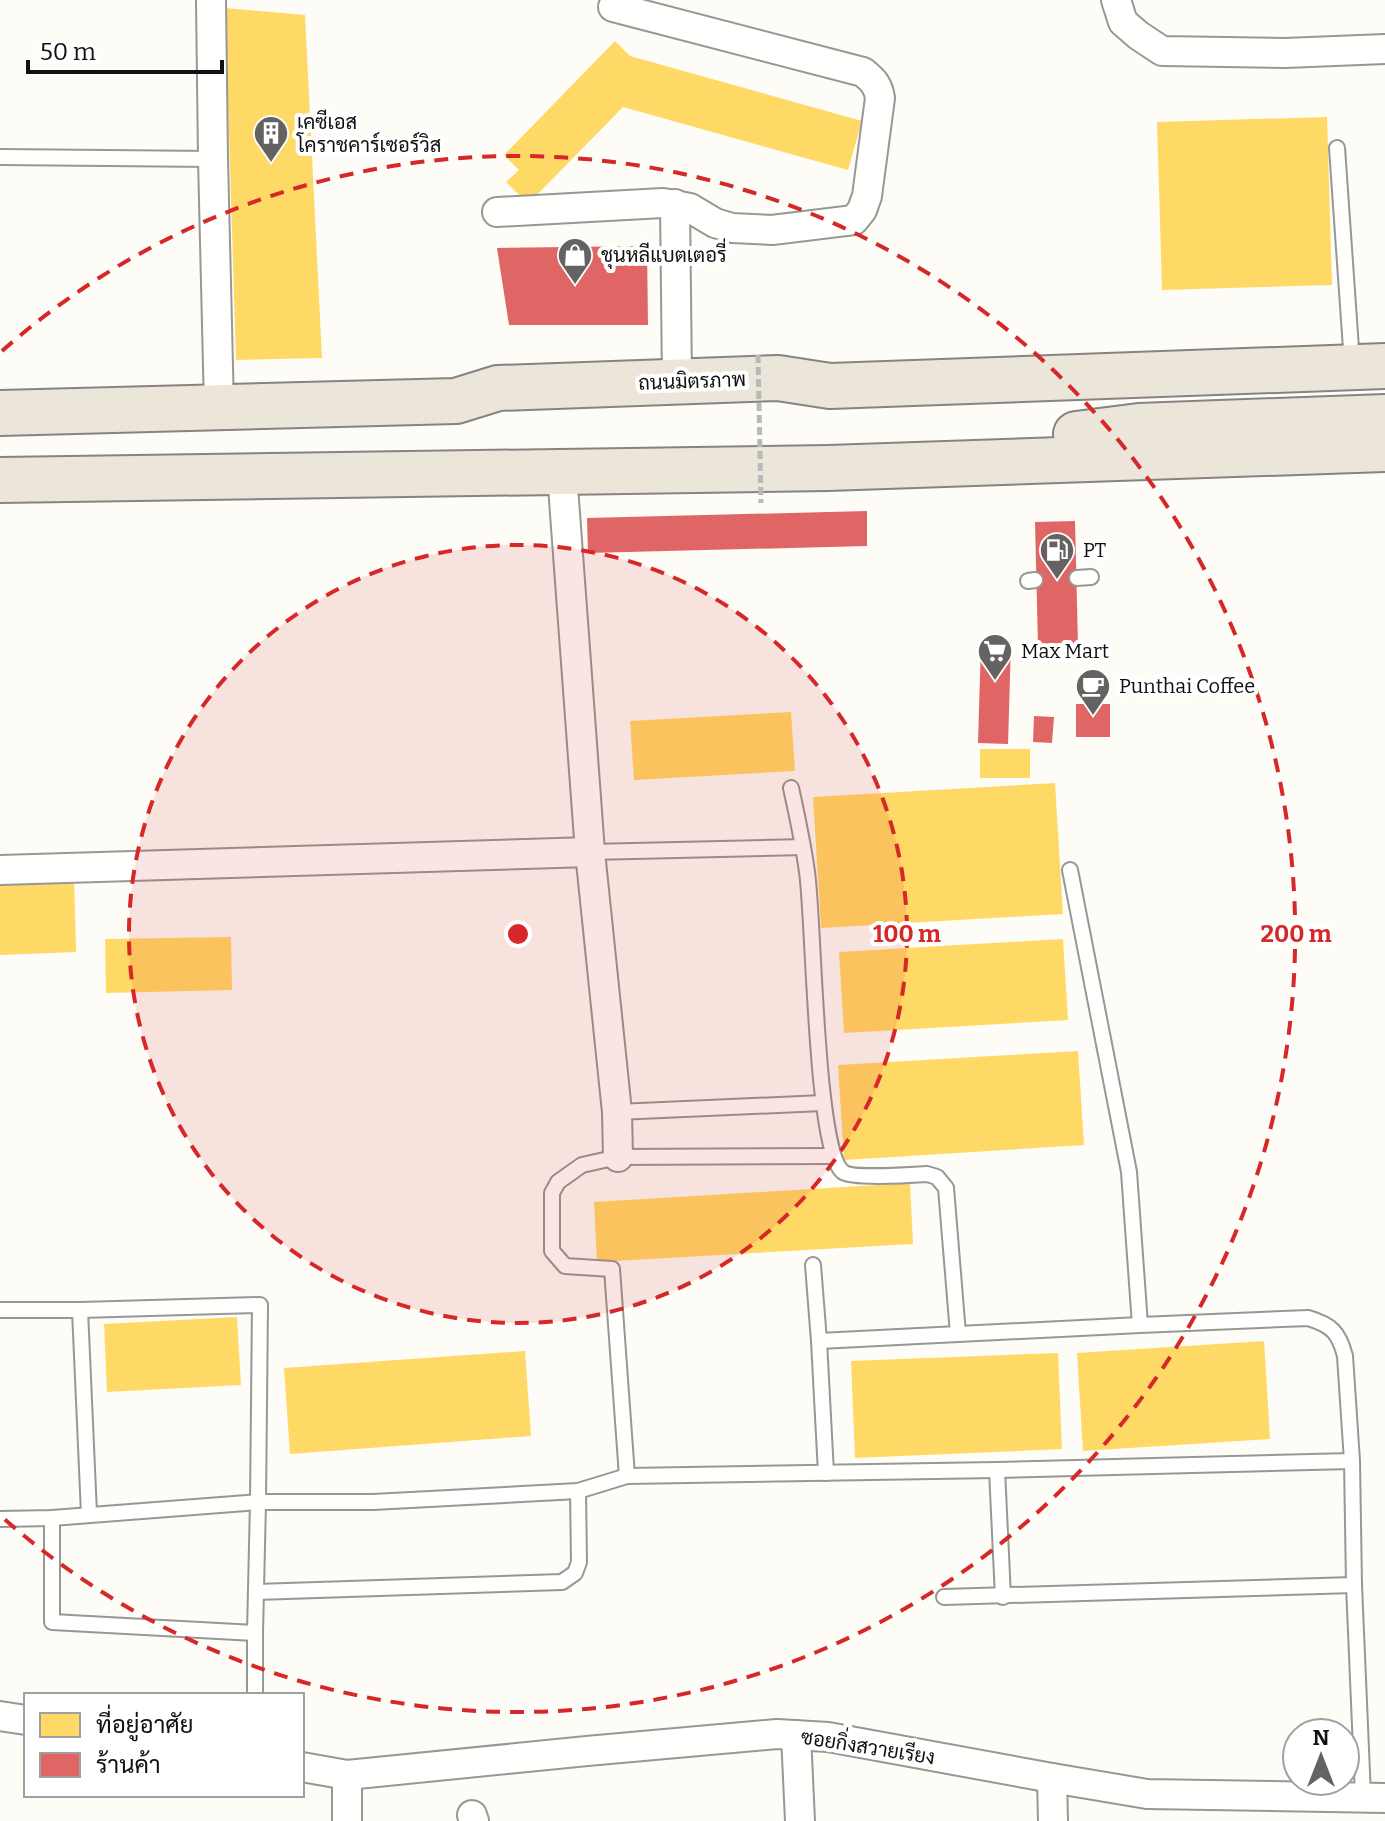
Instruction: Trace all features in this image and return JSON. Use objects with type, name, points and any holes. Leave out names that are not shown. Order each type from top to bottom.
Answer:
[{"type":"highway","name":"ถนนมิตรภาพ","points":[[0,413],[456,401],[498,388],[677,381],[778,378],[830,386],[1369,366]]},
{"type":"highway","points":[[828,468],[1139,426],[1385,417]]},
{"type":"highway","points":[[0,480],[828,468],[1385,449]]},
{"type":"street","points":[[211,0],[219,408]]},
{"type":"street","points":[[1116,0],[1123,22],[1162,51],[1285,53],[1385,49]]},
{"type":"street","points":[[497,212],[663,203],[690,208],[715,223],[732,228],[772,230],[854,220],[862,210],[867,196],[880,98],[875,81],[863,72],[613,7]]},
{"type":"street","points":[[675,204],[677,381]]},
{"type":"street","points":[[562,473],[590,852],[617,1112],[618,1157]]},
{"type":"street","points":[[0,870],[590,852]]},
{"type":"street","name":"ซอยกิ่งสวายเรียง","points":[[304,1767],[347,1775],[777,1734],[828,1737],[1147,1794],[1371,1805]]},
{"type":"street","points":[[796,1735],[800,1821]]},
{"type":"street","points":[[347,1775],[347,1821]]},
{"type":"street","points":[[1052,1778],[1053,1821]]},
{"type":"lane","points":[[1337,148],[1369,366]]},
{"type":"lane","points":[[0,157],[213,159]]},
{"type":"lane","points":[[791,788],[808,873],[823,1103],[833,1156],[839,1168],[850,1176],[927,1174],[937,1177],[946,1188],[958,1334]]},
{"type":"lane","points":[[590,852],[803,847]]},
{"type":"lane","points":[[1070,870],[1129,1172],[1140,1325]]},
{"type":"lane","points":[[617,1112],[823,1103]]},
{"type":"lane","points":[[627,1476],[612,1269],[565,1266],[552,1251],[552,1193],[558,1182],[582,1165],[618,1157],[833,1156]]},
{"type":"lane","points":[[813,1265],[826,1473]]},
{"type":"lane","points":[[0,1310],[260,1305],[255,1693]]},
{"type":"lane","points":[[80,1310],[89,1514]]},
{"type":"lane","points":[[819,1341],[1308,1318],[1332,1329],[1341,1340],[1345,1356],[1352,1461],[1354,1585],[1371,1805]]},
{"type":"lane","points":[[0,1519],[52,1518],[258,1502],[373,1502],[578,1491],[627,1476],[1352,1461]]},
{"type":"lane","points":[[997,1470],[1003,1597]]},
{"type":"lane","points":[[256,1592],[562,1582],[575,1573],[579,1562],[578,1491]]},
{"type":"lane","points":[[52,1518],[52,1622],[255,1633]]},
{"type":"lane","points":[[944,1597],[1354,1585]]},
{"type":"path","points":[[758,355],[761,503]]},
{"type":"building: ที่อยู่อาศัย","name":"เคซีเอส โคราชคาร์เซอร์วิส","points":[[225,8],[305,15],[322,358],[236,360]]},
{"type":"building: ที่อยู่อาศัย","points":[[615,41],[630,56],[862,121],[848,170],[623,107],[528,204],[506,182],[519,170],[504,155]]},
{"type":"building: ที่อยู่อาศัย","points":[[1327,117],[1332,285],[1162,290],[1157,122]]},
{"type":"building: ที่อยู่อาศัย","points":[[791,712],[795,771],[634,780],[630,721]]},
{"type":"building: ที่อยู่อาศัย","points":[[980,749],[1030,749],[1030,778],[980,778]]},
{"type":"building: ที่อยู่อาศัย","points":[[1055,783],[1063,914],[821,928],[813,797]]},
{"type":"building: ที่อยู่อาศัย","points":[[74,877],[76,952],[0,955],[0,879]]},
{"type":"building: ที่อยู่อาศัย","points":[[231,937],[232,990],[106,993],[105,939]]},
{"type":"building: ที่อยู่อาศัย","points":[[1063,939],[1068,1020],[844,1033],[839,952]]},
{"type":"building: ที่อยู่อาศัย","points":[[1078,1051],[1084,1145],[844,1160],[838,1065]]},
{"type":"building: ที่อยู่อาศัย","points":[[910,1183],[913,1244],[597,1262],[594,1202]]},
{"type":"building: ที่อยู่อาศัย","points":[[237,1317],[241,1385],[107,1392],[104,1324]]},
{"type":"building: ที่อยู่อาศัย","points":[[1264,1341],[1270,1439],[1083,1451],[1077,1353]]},
{"type":"building: ที่อยู่อาศัย","points":[[525,1351],[531,1436],[290,1454],[284,1368]]},
{"type":"building: ที่อยู่อาศัย","points":[[1058,1353],[1062,1449],[855,1458],[851,1361]]},
{"type":"building: ร้านค้า","name":"ชุนหลีแบตเตอรี่","points":[[647,246],[648,325],[509,325],[497,248]]},
{"type":"building: ร้านค้า","points":[[867,511],[867,546],[588,553],[587,518]]},
{"type":"building: ร้านค้า","points":[[1075,521],[1078,645],[1038,646],[1035,522]]},
{"type":"building: ร้านค้า","points":[[981,642],[1011,642],[1008,744],[978,743]]},
{"type":"building: ร้านค้า","points":[[1076,704],[1110,704],[1110,737],[1076,737]]},
{"type":"building: ร้านค้า","points":[[1034,716],[1054,717],[1052,743],[1033,742]]},
{"type":"place","name":"เคซีเอส โคราชคาร์เซอร์วิส","points":[[271,164]]},
{"type":"place","name":"ชุนหลีแบตเตอรี่","points":[[575,286]]},
{"type":"place","name":"PT","points":[[1057,581]]},
{"type":"place","name":"Max Mart","points":[[995,682]]},
{"type":"place","name":"Punthai Coffee","points":[[1093,717]]}]
